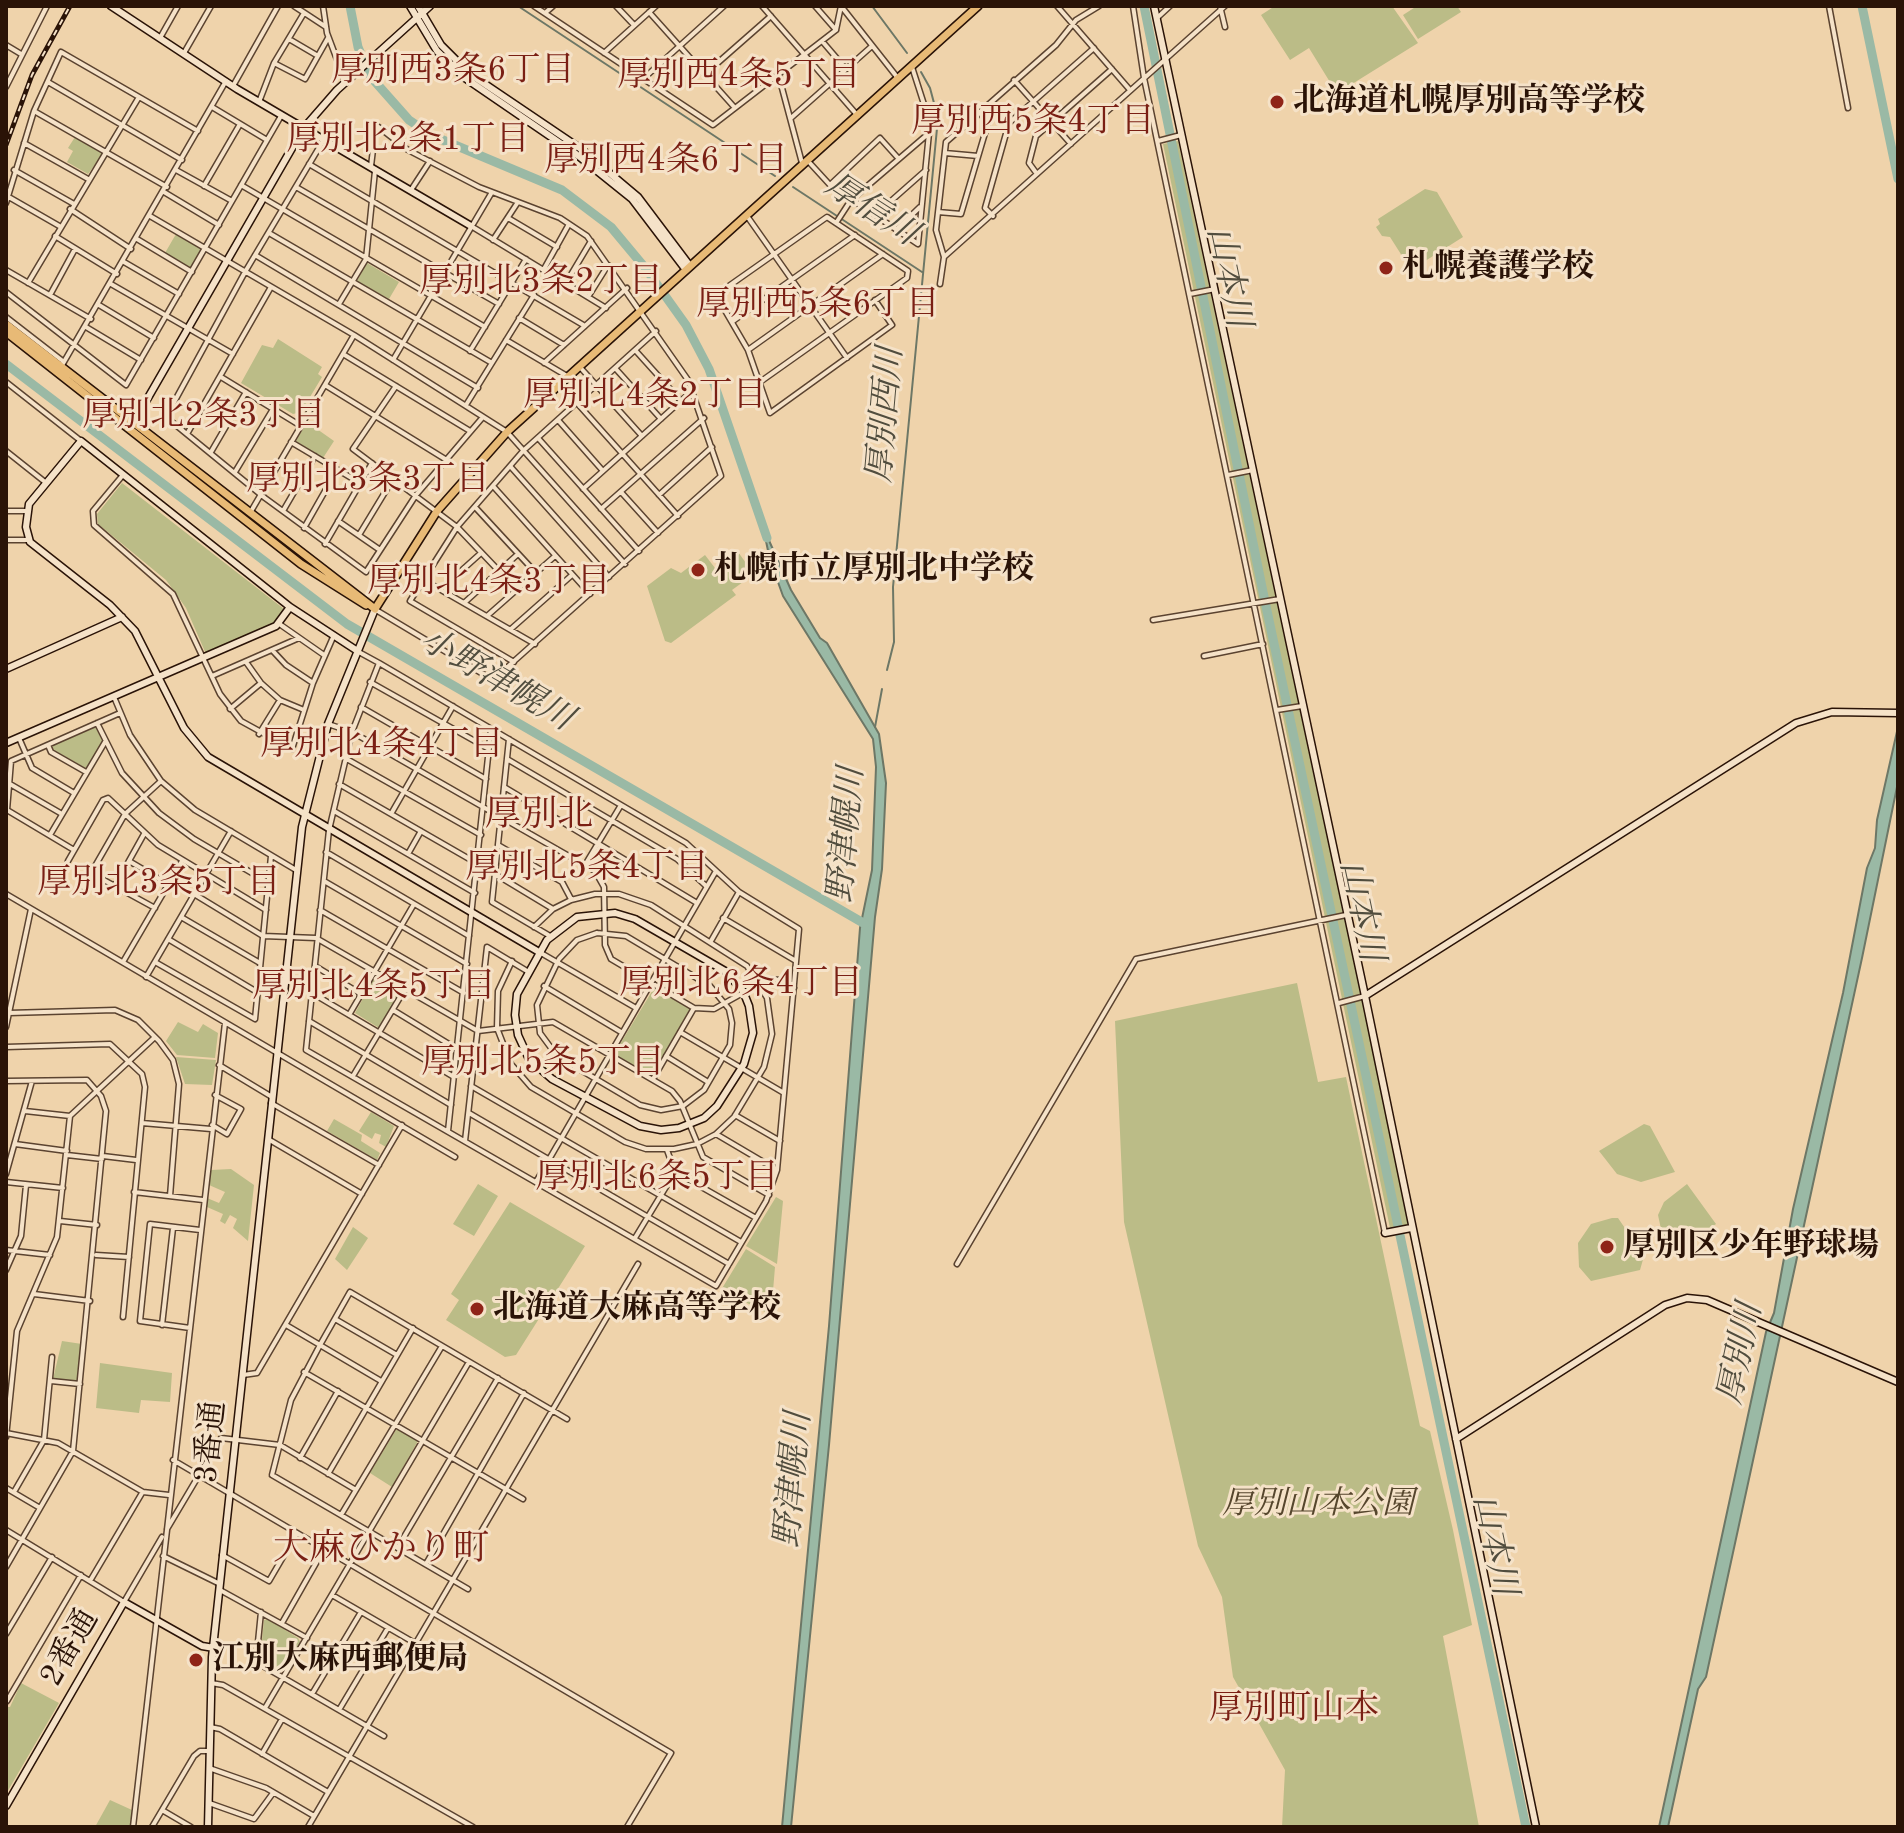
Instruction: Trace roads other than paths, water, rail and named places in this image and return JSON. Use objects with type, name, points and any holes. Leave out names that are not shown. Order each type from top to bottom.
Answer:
[{"type":"main road","points":[[6,332],[248,517],[301,564],[375,609],[437,511],[507,432],[978,6]]},
{"type":"main road","points":[[6,324],[63,364],[132,426]]},
{"type":"street","points":[[6,87],[8,76],[47,6]]},
{"type":"street","points":[[112,6],[281,116],[373,167],[606,308]]},
{"type":"street","points":[[160,38],[178,6]]},
{"type":"street","points":[[184,53],[211,6]]},
{"type":"street","points":[[6,317],[63,364],[212,107],[278,6]]},
{"type":"street","points":[[294,6],[326,27]]},
{"type":"street","points":[[323,6],[328,38],[345,81]]},
{"type":"street","points":[[410,6],[441,45],[470,74],[581,149],[637,195],[686,270]]},
{"type":"street","points":[[132,426],[303,129],[345,81],[418,13],[430,6]]},
{"type":"street","points":[[534,6],[713,125],[836,30],[841,6]]},
{"type":"street","points":[[545,13],[553,6]]},
{"type":"street","points":[[616,6],[634,25]]},
{"type":"street","points":[[604,53],[656,6]]},
{"type":"street","points":[[643,79],[724,6]]},
{"type":"street","points":[[762,6],[858,116]]},
{"type":"street","points":[[815,6],[836,30]]},
{"type":"street","points":[[841,6],[899,78]]},
{"type":"street","points":[[1057,6],[1130,90]]},
{"type":"street","points":[[940,284],[944,257],[936,230],[946,142],[1056,45],[1072,24],[1099,6]]},
{"type":"street","points":[[1133,6],[1387,1232],[1411,1228]]},
{"type":"street","points":[[1154,6],[1177,136],[1215,289],[1536,1827]]},
{"type":"street","points":[[1156,18],[1170,6]]},
{"type":"street","points":[[1829,6],[1848,108]]},
{"type":"street","points":[[1222,7],[1225,27]]},
{"type":"street","points":[[944,257],[1222,7]]},
{"type":"street","points":[[649,12],[735,108]]},
{"type":"street","points":[[259,102],[274,63],[304,13]]},
{"type":"street","points":[[705,74],[771,16]]},
{"type":"street","points":[[274,63],[305,79],[328,38]]},
{"type":"street","points":[[289,39],[318,56]]},
{"type":"street","points":[[822,41],[846,69]]},
{"type":"street","points":[[6,45],[21,54]]},
{"type":"street","points":[[791,118],[872,46]]},
{"type":"street","points":[[993,216],[985,208],[1009,123],[1094,48]]},
{"type":"street","points":[[61,227],[7,200],[34,111],[61,52],[198,131]]},
{"type":"street","points":[[778,73],[805,163],[830,185],[918,244],[930,123],[912,67]]},
{"type":"street","points":[[1037,174],[1029,163],[1036,136],[1112,69]]},
{"type":"street","points":[[1014,80],[1071,144]]},
{"type":"street","points":[[48,82],[182,160]]},
{"type":"street","points":[[28,283],[139,97]]},
{"type":"street","points":[[212,107],[267,140]]},
{"type":"street","points":[[34,111],[107,153],[219,225]]},
{"type":"street","points":[[938,212],[961,214],[988,123],[979,112]]},
{"type":"street","points":[[6,292],[126,385],[281,116]]},
{"type":"street","points":[[204,186],[240,124]]},
{"type":"street","points":[[339,304],[366,259],[376,125],[408,150],[492,192],[569,224],[591,241],[642,309],[693,390],[721,476],[493,680],[375,609]]},
{"type":"street","points":[[838,221],[851,200],[930,132]]},
{"type":"street","points":[[1160,140],[1177,136]]},
{"type":"street","points":[[830,185],[880,138],[898,158]]},
{"type":"street","points":[[323,140],[245,272],[166,417],[304,528],[366,572],[416,495],[483,417]]},
{"type":"street","points":[[23,142],[88,179]]},
{"type":"street","points":[[944,153],[978,156]]},
{"type":"street","points":[[411,190],[430,161]]},
{"type":"street","points":[[309,164],[585,326]]},
{"type":"street","points":[[14,170],[131,249]]},
{"type":"street","points":[[176,170],[232,201]]},
{"type":"street","points":[[874,216],[926,170]]},
{"type":"street","points":[[241,185],[485,327]]},
{"type":"street","points":[[296,187],[499,304]]},
{"type":"street","points":[[393,360],[492,192]]},
{"type":"street","points":[[493,240],[518,202]]},
{"type":"street","points":[[896,230],[922,206]]},
{"type":"street","points":[[150,216],[354,335],[507,432],[625,564]]},
{"type":"street","points":[[747,216],[847,358]]},
{"type":"street","points":[[760,382],[875,300],[907,278],[908,271],[838,221],[827,217],[716,295],[748,350],[770,413],[892,325],[875,300]]},
{"type":"street","points":[[508,218],[557,247]]},
{"type":"street","points":[[544,269],[569,224]]},
{"type":"street","points":[[268,233],[492,363]]},
{"type":"street","points":[[733,321],[855,235]]},
{"type":"street","points":[[55,236],[117,274]]},
{"type":"street","points":[[137,239],[192,272]]},
{"type":"street","points":[[566,283],[591,241]]},
{"type":"street","points":[[50,295],[75,249]]},
{"type":"street","points":[[748,350],[883,254]]},
{"type":"street","points":[[255,255],[478,388]]},
{"type":"street","points":[[470,351],[526,259]]},
{"type":"street","points":[[124,262],[179,294]]},
{"type":"street","points":[[588,297],[608,263]]},
{"type":"street","points":[[6,270],[91,319]]},
{"type":"street","points":[[111,284],[233,354]]},
{"type":"street","points":[[187,434],[271,287]]},
{"type":"street","points":[[544,363],[627,288]]},
{"type":"street","points":[[1191,294],[1215,289]]},
{"type":"street","points":[[466,405],[534,295]]},
{"type":"street","points":[[99,305],[154,338]]},
{"type":"street","points":[[519,318],[564,345]]},
{"type":"street","points":[[86,327],[141,360]]},
{"type":"street","points":[[514,662],[410,601],[457,527],[523,451],[656,331]]},
{"type":"street","points":[[248,517],[354,335]]},
{"type":"street","points":[[506,340],[567,376]]},
{"type":"street","points":[[635,350],[681,401]]},
{"type":"street","points":[[343,354],[470,431]]},
{"type":"street","points":[[579,366],[642,436]]},
{"type":"street","points":[[615,368],[661,419]]},
{"type":"street","points":[[220,377],[301,426]]},
{"type":"street","points":[[6,382],[290,607],[358,646],[379,663],[686,843],[739,892],[799,929],[777,1170],[769,1195],[716,1286],[306,1050],[329,830],[352,732],[379,663]]},
{"type":"street","points":[[325,385],[446,459]]},
{"type":"street","points":[[396,386],[353,449],[457,527],[499,571]]},
{"type":"street","points":[[583,489],[693,390]]},
{"type":"street","points":[[211,453],[246,392]]},
{"type":"street","points":[[577,403],[678,516]]},
{"type":"street","points":[[235,472],[273,409]]},
{"type":"street","points":[[601,509],[704,418]]},
{"type":"street","points":[[558,420],[603,471]]},
{"type":"street","points":[[538,438],[639,551]]},
{"type":"street","points":[[29,540],[27,511],[45,482],[81,441]]},
{"type":"street","points":[[291,442],[360,483]]},
{"type":"street","points":[[659,495],[712,447]]},
{"type":"street","points":[[6,451],[45,482]]},
{"type":"street","points":[[283,511],[315,456]]},
{"type":"street","points":[[325,544],[372,463]]},
{"type":"street","points":[[510,466],[609,577]]},
{"type":"street","points":[[304,528],[337,470]]},
{"type":"street","points":[[1230,475],[1253,470]]},
{"type":"street","points":[[123,475],[93,511],[94,525],[164,583],[181,606],[230,709],[259,734],[292,749],[313,683],[334,635]]},
{"type":"street","points":[[359,535],[393,478]]},
{"type":"street","points":[[493,486],[590,594]]},
{"type":"street","points":[[621,492],[658,533]]},
{"type":"street","points":[[474,507],[536,573]]},
{"type":"street","points":[[6,511],[27,511]]},
{"type":"street","points":[[338,521],[380,550]]},
{"type":"street","points":[[6,540],[29,540],[122,617],[144,646],[184,728],[208,757],[472,915],[636,1008]]},
{"type":"street","points":[[441,589],[481,553]]},
{"type":"street","points":[[464,603],[518,554]]},
{"type":"street","points":[[487,616],[555,556]]},
{"type":"street","points":[[510,630],[572,575]]},
{"type":"street","points":[[422,579],[535,644]]},
{"type":"street","points":[[1153,620],[1280,599]]},
{"type":"street","points":[[6,743],[278,623],[290,607]]},
{"type":"street","name":"3番通","points":[[208,1827],[211,1683],[222,1555],[296,870],[304,816],[328,724],[375,609]]},
{"type":"street","points":[[6,669],[122,617]]},
{"type":"street","points":[[278,623],[324,655]]},
{"type":"street","points":[[212,676],[299,638]]},
{"type":"street","points":[[1204,656],[1263,644]]},
{"type":"street","points":[[272,650],[286,665],[313,683]]},
{"type":"street","points":[[246,661],[261,683],[280,700],[304,710]]},
{"type":"street","points":[[370,682],[489,749]]},
{"type":"street","points":[[230,709],[261,683]]},
{"type":"street","points":[[114,697],[130,735],[161,781],[195,810],[296,870]]},
{"type":"street","points":[[259,734],[280,700]]},
{"type":"street","points":[[391,814],[453,706]]},
{"type":"street","points":[[1279,710],[1302,706]]},
{"type":"street","points":[[361,707],[486,779]]},
{"type":"street","points":[[1341,1003],[1365,996],[1777,734],[1814,716],[1832,712],[1898,713]]},
{"type":"street","points":[[74,850],[6,810],[11,761],[120,713]]},
{"type":"street","points":[[97,723],[122,773],[143,798],[176,827],[269,883]]},
{"type":"street","points":[[328,724],[352,732],[599,875],[604,893],[605,933],[611,959],[694,1008],[709,1010],[759,982],[774,978],[794,988]]},
{"type":"street","points":[[448,1131],[491,729]]},
{"type":"street","points":[[19,738],[32,768],[74,793]]},
{"type":"street","points":[[509,739],[492,902],[550,936]]},
{"type":"street","points":[[50,835],[105,742]]},
{"type":"street","points":[[48,745],[51,752],[86,772]]},
{"type":"street","points":[[345,758],[481,835]]},
{"type":"street","points":[[507,759],[677,859],[706,886]]},
{"type":"street","points":[[83,887],[125,814],[161,781]]},
{"type":"street","points":[[10,784],[62,814]]},
{"type":"street","points":[[339,784],[478,864]]},
{"type":"street","points":[[504,787],[697,903]]},
{"type":"street","points":[[68,861],[104,799],[117,803],[144,834],[182,861],[266,910]]},
{"type":"street","points":[[585,865],[621,805]]},
{"type":"street","points":[[334,811],[475,893]]},
{"type":"street","points":[[146,977],[231,831]]},
{"type":"street","points":[[408,854],[421,831]]},
{"type":"street","points":[[115,886],[144,834]]},
{"type":"street","points":[[498,845],[562,882],[571,900]]},
{"type":"street","points":[[326,852],[470,936]]},
{"type":"street","points":[[155,962],[255,1019],[271,856]]},
{"type":"street","points":[[129,861],[168,884]]},
{"type":"street","points":[[122,963],[182,861]]},
{"type":"street","points":[[536,1182],[716,871]]},
{"type":"street","points":[[91,873],[155,908]]},
{"type":"street","points":[[495,874],[553,909]]},
{"type":"street","points":[[322,881],[467,964]]},
{"type":"street","points":[[711,941],[739,892]]},
{"type":"street","points":[[512,961],[498,991],[497,1028],[505,1054],[518,1074],[574,1113],[625,1142],[667,1150],[697,1144],[716,1134],[735,1115],[758,1078],[769,1052],[772,1023],[759,982],[740,959],[635,898],[604,893],[571,900],[553,909],[534,927]]},
{"type":"street","points":[[6,894],[455,1157]]},
{"type":"street","points":[[194,894],[263,936],[316,938],[478,1031],[553,1022],[678,1096],[703,1157],[769,1195]]},
{"type":"street","points":[[349,1015],[414,904]]},
{"type":"street","points":[[6,1027],[9,1000],[31,909]]},
{"type":"street","points":[[320,910],[464,993]]},
{"type":"street","points":[[605,912],[635,919],[725,971],[743,991],[751,1013],[753,1033],[741,1068],[717,1106],[689,1125],[671,1130],[649,1129],[584,1097],[535,1066],[524,1051],[515,1025],[517,994],[527,971],[550,936],[577,917],[605,912]]},
{"type":"street","points":[[957,1264],[1140,955],[1346,915]]},
{"type":"street","points":[[181,917],[260,963]]},
{"type":"street","points":[[723,918],[796,961]]},
{"type":"street","points":[[605,933],[626,936],[710,986],[725,1002],[733,1030],[723,1058],[695,1099],[683,1106],[668,1110],[647,1107],[595,1079],[551,1051],[537,1022],[537,1005],[557,962],[577,940],[605,933]]},
{"type":"street","points":[[168,939],[257,992]]},
{"type":"street","points":[[465,1141],[487,947],[527,971]]},
{"type":"street","points":[[313,966],[361,994]]},
{"type":"street","points":[[544,986],[622,1032]]},
{"type":"street","points":[[353,1077],[405,989]]},
{"type":"street","points":[[311,992],[454,1077]]},
{"type":"street","points":[[652,1080],[694,1008]]},
{"type":"street","points":[[9,1013],[115,1010],[138,1020],[155,1037],[171,1056],[178,1075],[170,1196]]},
{"type":"street","points":[[393,1010],[457,1049]]},
{"type":"street","points":[[308,1021],[451,1105]]},
{"type":"street","points":[[133,1827],[225,1023]]},
{"type":"street","points":[[680,1032],[784,1093]]},
{"type":"street","points":[[155,1037],[70,1116],[59,1221],[50,1255],[17,1331],[7,1434],[44,1440],[73,1451],[143,1492],[169,1495]]},
{"type":"street","points":[[6,1047],[110,1044],[130,1060],[145,1082],[123,1317]]},
{"type":"street","points":[[666,1056],[709,1082]]},
{"type":"street","points":[[219,1065],[379,1165]]},
{"type":"street","points":[[6,1081],[84,1079],[97,1091],[105,1108],[90,1301],[73,1451],[6,1567]]},
{"type":"street","points":[[6,1174],[32,1081]]},
{"type":"street","points":[[471,1086],[741,1242]]},
{"type":"street","points":[[141,1123],[212,1127],[227,1134],[241,1109],[215,1095]]},
{"type":"street","points":[[25,1111],[70,1116]]},
{"type":"street","points":[[469,1113],[729,1264]]},
{"type":"street","points":[[735,1115],[780,1141]]},
{"type":"street","points":[[242,1375],[257,1373],[402,1125]]},
{"type":"street","points":[[716,1134],[777,1170]]},
{"type":"street","points":[[268,1139],[362,1194]]},
{"type":"street","points":[[15,1144],[137,1160]]},
{"type":"street","points":[[667,1150],[675,1172],[756,1218]]},
{"type":"street","points":[[634,1239],[675,1172]]},
{"type":"street","points":[[6,1182],[63,1188]]},
{"type":"street","points":[[6,1270],[21,1236],[26,1185]]},
{"type":"street","points":[[134,1192],[203,1200]]},
{"type":"street","points":[[59,1221],[97,1225]]},
{"type":"street","points":[[190,1328],[140,1321],[150,1224],[200,1230]]},
{"type":"street","points":[[162,1325],[173,1227]]},
{"type":"street","points":[[6,1250],[50,1255]]},
{"type":"street","points":[[94,1255],[129,1257]]},
{"type":"street","points":[[308,1827],[638,1264]]},
{"type":"street","points":[[468,1589],[272,1475],[291,1400],[350,1292],[567,1419]]},
{"type":"street","points":[[34,1294],[90,1301]]},
{"type":"street","points":[[1456,1439],[1676,1300],[1707,1300],[1898,1382]]},
{"type":"street","points":[[335,1319],[397,1355]]},
{"type":"street","points":[[286,1325],[381,1381]]},
{"type":"street","points":[[328,1474],[413,1328]]},
{"type":"street","points":[[341,1515],[442,1346]]},
{"type":"street","points":[[14,1492],[44,1440],[52,1357]]},
{"type":"street","points":[[265,1708],[469,1362]]},
{"type":"street","points":[[304,1372],[523,1499]]},
{"type":"street","points":[[398,1547],[498,1378]]},
{"type":"street","points":[[50,1381],[80,1384]]},
{"type":"street","points":[[300,1458],[338,1391]]},
{"type":"street","points":[[426,1564],[524,1393]]},
{"type":"street","points":[[6,1530],[124,1602],[221,1438],[280,1445],[356,1490]]},
{"type":"street","points":[[173,1460],[671,1753],[627,1827]]},
{"type":"street","points":[[6,1488],[40,1508]]},
{"type":"street","points":[[90,1581],[143,1492]]},
{"type":"street","points":[[222,1555],[269,1581],[297,1533]]},
{"type":"street","points":[[282,1624],[324,1549]]},
{"type":"street","points":[[163,1556],[307,1638]]},
{"type":"street","points":[[6,1634],[52,1557]]},
{"type":"street","points":[[7,1701],[81,1575]]},
{"type":"street","points":[[332,1595],[432,1653]]},
{"type":"street","name":"2番通","points":[[6,1806],[124,1602],[214,1648]]},
{"type":"street","points":[[261,1612],[256,1662],[384,1736]]},
{"type":"street","points":[[312,1694],[361,1612]]},
{"type":"street","points":[[339,1710],[388,1628]]},
{"type":"street","points":[[211,1683],[223,1685],[265,1708],[473,1827]]},
{"type":"street","points":[[262,1754],[282,1719]]},
{"type":"street","points":[[210,1727],[328,1792]]},
{"type":"street","points":[[152,1827],[194,1756],[200,1751],[210,1751]]},
{"type":"street","points":[[209,1768],[273,1792],[314,1816]]},
{"type":"street","points":[[209,1803],[254,1819],[273,1792]]},
{"type":"street","points":[[162,1810],[191,1827]]},
{"type":"waterway","name":"野津幌川","points":[[350,6],[358,47],[370,76],[409,120],[431,135],[562,190],[611,227],[646,269],[686,325],[709,369],[767,538]]},
{"type":"waterway","points":[[518,6],[775,176]]},
{"type":"waterway","name":"厚別西川","points":[[872,6],[907,53]]},
{"type":"waterway","name":"山本川","points":[[1144,6],[1263,592],[1526,1827]]},
{"type":"waterway","name":"厚別川","points":[[1862,6],[1898,179]]},
{"type":"waterway","name":"厚別西川","points":[[887,670],[894,642],[893,587],[938,118],[930,88],[921,72]]},
{"type":"waterway","name":"厚信川","points":[[793,187],[922,272]]},
{"type":"waterway","name":"小野津幌川","points":[[6,364],[347,624],[865,924]]},
{"type":"waterway","name":"厚別西川","points":[[875,727],[882,689]]},
{"type":"railway","points":[[6,145],[32,75],[70,6]]},
{"type":"place","name":"北海道札幌厚別高等学校","points":[[1277,102]]},
{"type":"place","name":"札幌養護学校","points":[[1386,268]]},
{"type":"place","name":"札幌市立厚別北中学校","points":[[698,570]]},
{"type":"place","name":"厚別区少年野球場","points":[[1607,1247]]},
{"type":"place","name":"北海道大麻高等学校","points":[[477,1309]]},
{"type":"place","name":"江別大麻西郵便局","points":[[196,1660]]},
{"type":"district","name":"厚別西3条6丁目","points":[[453,71]]},
{"type":"district","name":"厚別西4条5丁目","points":[[739,76]]},
{"type":"district","name":"厚別西5条4丁目","points":[[1033,122]]},
{"type":"district","name":"厚別北2条1丁目","points":[[408,140]]},
{"type":"district","name":"厚別西4条6丁目","points":[[666,161]]},
{"type":"district","name":"厚別北3条2丁目","points":[[541,282]]},
{"type":"district","name":"厚別西5条6丁目","points":[[818,305]]},
{"type":"district","name":"厚別北4条2丁目","points":[[645,396]]},
{"type":"district","name":"厚別北2条3丁目","points":[[204,416]]},
{"type":"district","name":"厚別北3条3丁目","points":[[368,480]]},
{"type":"district","name":"厚別北4条3丁目","points":[[489,582]]},
{"type":"district","name":"厚別北4条4丁目","points":[[382,745]]},
{"type":"district","name":"厚別北","points":[[539,816]]},
{"type":"district","name":"厚別北5条4丁目","points":[[587,868]]},
{"type":"district","name":"厚別北3条5丁目","points":[[159,883]]},
{"type":"district","name":"厚別北6条4丁目","points":[[741,984]]},
{"type":"district","name":"厚別北4条5丁目","points":[[374,987]]},
{"type":"district","name":"厚別北5条5丁目","points":[[543,1063]]},
{"type":"district","name":"厚別北6条5丁目","points":[[657,1178]]},
{"type":"district","name":"大麻ひかり町","points":[[381,1550]]},
{"type":"district","name":"厚別町山本","points":[[1294,1709]]},
{"type":"park label","name":"厚別山本公園","points":[[1318,1505]]}]
